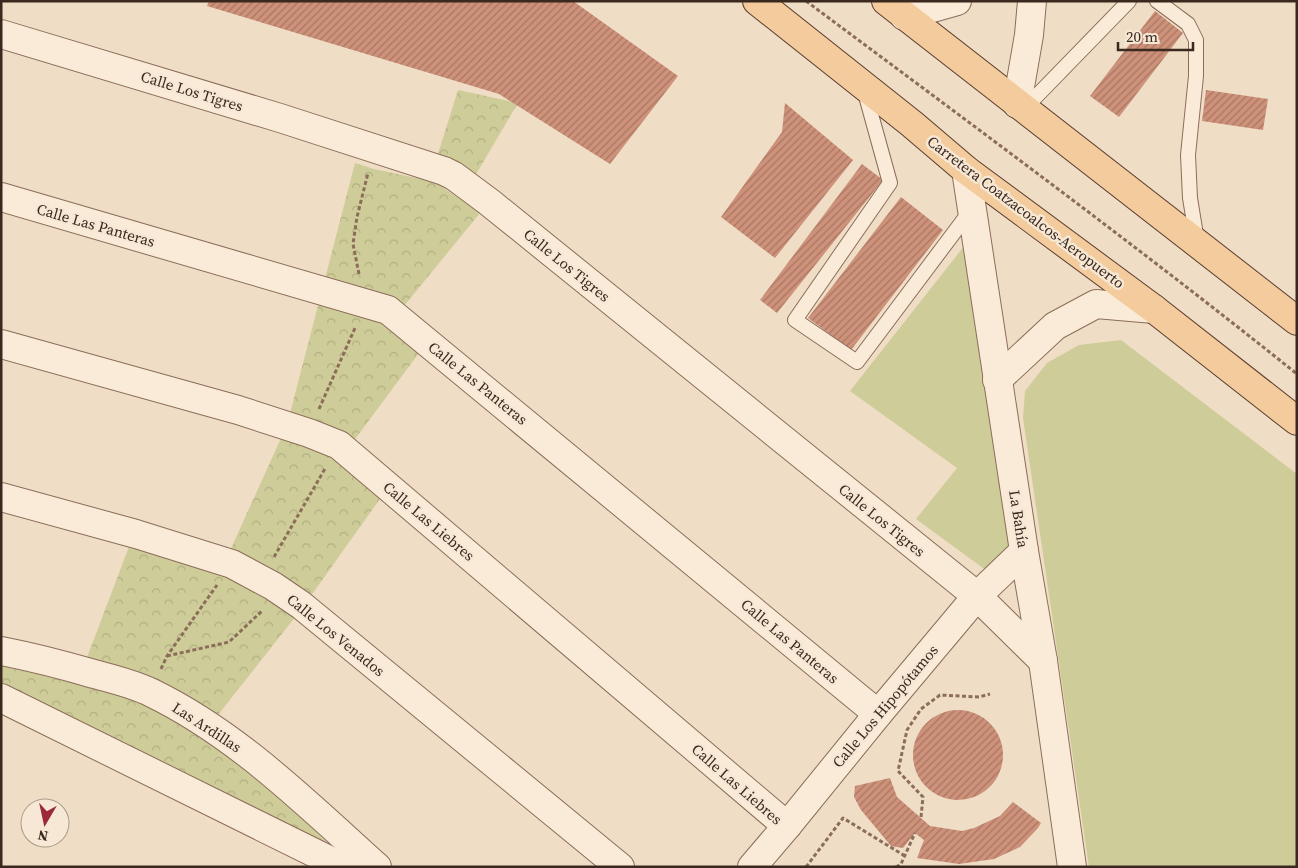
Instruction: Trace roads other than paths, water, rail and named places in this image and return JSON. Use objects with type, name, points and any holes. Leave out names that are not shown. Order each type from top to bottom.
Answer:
[{"type":"main road","name":"Carretera Coatzacoalcos-Aeropuerto","points":[[756,1],[966,170],[1154,308],[1297,421]]},
{"type":"main road","points":[[895,9],[1297,321]]},
{"type":"street","points":[[895,9],[957,1]]},
{"type":"street","points":[[1021,107],[1032,1]]},
{"type":"street","name":"Calle Los Tigres","points":[[1,34],[115,67],[374,148],[454,176],[977,596],[1043,661]]},
{"type":"street","name":"La Bahía","points":[[966,170],[997,380],[1043,661],[1072,867]]},
{"type":"street","name":"Calle Las Panteras","points":[[1,197],[388,310],[878,714]]},
{"type":"street","points":[[997,380],[1054,326],[1096,304],[1154,308]]},
{"type":"street","name":"Calle Las Liebres","points":[[1,344],[238,410],[309,432],[339,445],[392,488],[787,826]]},
{"type":"street","name":"Calle Los Venados","points":[[1,497],[136,534],[232,564],[272,586],[301,605],[620,867]]},
{"type":"street","name":"Calle Los Hipopótamos","points":[[752,867],[977,596],[1024,551]]},
{"type":"street","name":"Las Ardillas","points":[[1,651],[82,671],[150,692],[214,730],[261,763],[377,867]]},
{"type":"street","points":[[1,698],[343,867]]},
{"type":"lane","points":[[1021,107],[1129,1]]},
{"type":"lane","points":[[1157,1],[1188,24],[1196,40],[1196,76],[1188,155],[1190,198],[1198,244]]},
{"type":"lane","points":[[863,86],[890,183],[796,320],[857,362],[989,187]]}]
